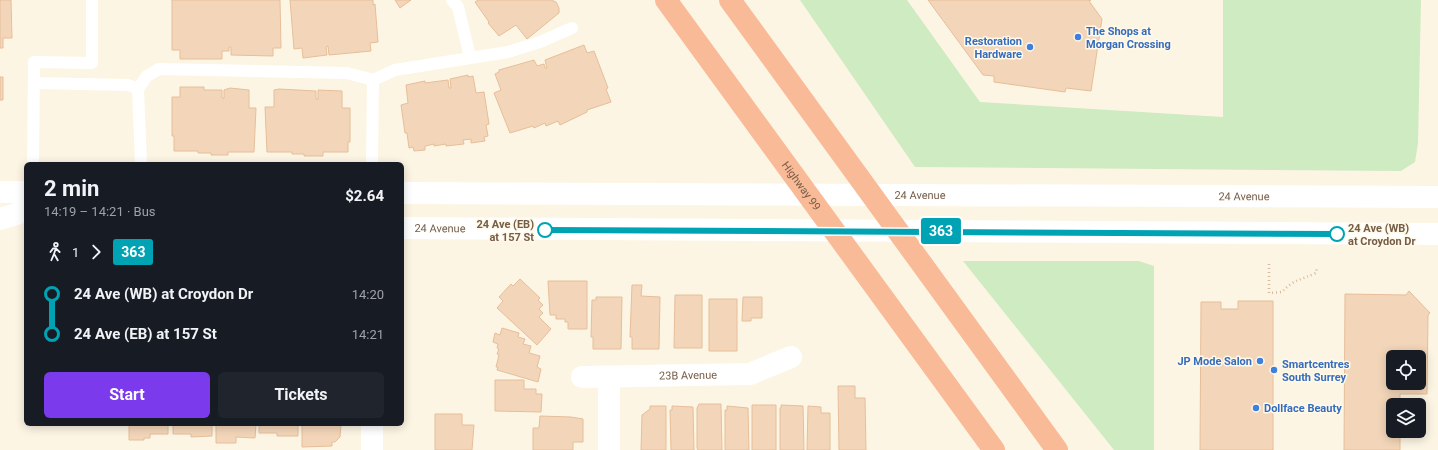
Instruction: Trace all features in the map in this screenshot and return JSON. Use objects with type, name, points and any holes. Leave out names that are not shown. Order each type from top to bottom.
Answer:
[{"type":"highway","name":"Highway 99","points":[[666,0],[994,450]]},
{"type":"highway","points":[[730,0],[1057,450]]},
{"type":"main road","points":[[0,192],[24,192]]},
{"type":"main road","name":"24 Avenue","points":[[404,193],[584,195],[1438,197]]},
{"type":"main road","points":[[0,219],[24,212]]},
{"type":"main road","points":[[0,226],[24,226]]},
{"type":"main road","name":"24 Avenue","points":[[404,228],[1438,234]]},
{"type":"main road","name":"23B Avenue","points":[[582,377],[750,374],[792,357]]},
{"type":"main road","points":[[609,377],[609,450]]},
{"type":"main road","points":[[372,426],[372,450]]},
{"type":"lane","points":[[33,162],[34,62],[92,63],[92,0]]},
{"type":"lane","points":[[452,0],[458,7],[470,57]]},
{"type":"lane","points":[[141,162],[138,90],[147,76],[159,69],[347,73],[373,80],[395,70],[514,50],[540,42],[572,28]]},
{"type":"lane","points":[[372,162],[373,80]]},
{"type":"lane","points":[[34,84],[128,84],[138,90]]},
{"type":"path","points":[[1269,264],[1269,293],[1282,292],[1292,282],[1316,273],[1317,267]]},
{"type":"green space","points":[[800,0],[907,0],[980,102],[1223,117],[1223,0],[1421,0],[1418,143],[1415,162],[1401,171],[915,167]]},
{"type":"green space","points":[[963,261],[1139,261],[1154,266],[1154,450],[1114,450]]},
{"type":"building","points":[[0,0],[11,0],[12,38],[3,38],[3,48],[0,48]]},
{"type":"building","points":[[172,0],[280,0],[281,48],[273,48],[273,56],[231,55],[231,47],[229,47],[229,51],[222,51],[222,59],[180,59],[180,50],[172,50]]},
{"type":"building","points":[[290,0],[373,0],[373,5],[375,4],[378,42],[370,43],[371,51],[329,55],[328,46],[326,47],[327,55],[303,58],[302,48],[294,49]]},
{"type":"building","points":[[395,0],[411,0],[400,8]]},
{"type":"building","points":[[478,0],[551,0],[556,2],[559,8],[559,13],[527,39],[516,25],[499,36],[488,23],[489,22],[475,2]]},
{"type":"building","name":"Restoration Hardware","points":[[928,0],[1091,0],[1089,1],[1102,19],[1091,91],[1066,88],[1065,92],[994,82],[994,76],[983,75]]},
{"type":"building","points":[[584,45],[587,53],[594,51],[608,88],[606,89],[611,102],[587,110],[587,112],[560,125],[558,121],[546,126],[545,123],[534,128],[533,126],[510,133],[494,93],[501,90],[495,74],[499,72],[499,70],[534,60],[537,66],[544,64],[545,68],[547,68],[545,60]]},
{"type":"building","points":[[468,75],[468,77],[473,76],[476,93],[484,92],[489,124],[486,125],[488,136],[484,137],[485,141],[471,143],[471,139],[463,140],[464,144],[434,146],[434,144],[425,146],[425,150],[414,151],[413,147],[409,148],[401,105],[408,103],[406,85],[425,81],[425,83],[448,80],[449,88],[451,88],[450,79]]},
{"type":"building","points":[[0,77],[3,77],[3,100],[0,100]]},
{"type":"building","points":[[180,87],[204,87],[204,90],[222,90],[222,98],[224,98],[224,90],[230,88],[249,90],[249,108],[256,108],[254,152],[228,152],[228,155],[211,155],[211,153],[198,153],[198,151],[174,151],[174,136],[172,136],[172,97],[180,97]]},
{"type":"building","points":[[274,90],[316,91],[316,99],[318,99],[318,90],[342,91],[342,108],[350,108],[350,142],[348,142],[348,152],[323,152],[323,156],[304,156],[304,154],[292,154],[292,152],[267,152],[265,107],[274,107]]},
{"type":"building","points":[[520,279],[540,298],[538,300],[543,305],[539,309],[543,313],[539,317],[551,329],[537,345],[497,308],[503,301],[499,297],[511,284],[513,286]]},
{"type":"building","points":[[548,281],[587,281],[587,329],[568,329],[568,322],[565,322],[565,319],[556,319],[556,315],[550,315]]},
{"type":"building","points":[[632,285],[642,285],[641,296],[660,297],[659,349],[632,349],[632,337],[630,337]]},
{"type":"building","points":[[1409,291],[1430,313],[1428,315],[1427,394],[1400,394],[1400,398],[1386,398],[1386,438],[1400,438],[1400,450],[1344,450],[1345,294],[1406,295]]},
{"type":"building","points":[[675,295],[702,295],[702,348],[674,348]]},
{"type":"building","points":[[596,297],[622,297],[621,349],[593,349],[593,337],[591,337],[592,300],[596,300]]},
{"type":"building","points":[[743,297],[762,297],[762,318],[751,318],[751,321],[742,321]]},
{"type":"building","points":[[709,299],[737,299],[737,351],[709,351]]},
{"type":"building","points":[[1238,301],[1273,301],[1273,450],[1200,450],[1201,302],[1221,302],[1221,309],[1238,309]]},
{"type":"building","points":[[502,328],[519,333],[518,337],[525,339],[523,344],[531,346],[529,353],[540,356],[537,367],[541,369],[538,382],[497,370],[498,367],[496,367],[499,355],[497,354],[499,349],[497,348],[498,344],[493,342],[495,333],[500,335]]},
{"type":"building","points":[[495,380],[524,380],[524,389],[536,389],[536,394],[542,394],[541,412],[495,411]]},
{"type":"building","points":[[838,386],[855,386],[855,398],[865,398],[866,450],[839,450]]},
{"type":"building","points":[[699,404],[721,404],[722,450],[698,450],[697,448],[697,408]]},
{"type":"building","points":[[752,405],[776,405],[776,450],[752,450]]},
{"type":"building","points":[[781,405],[803,406],[804,450],[780,450]]},
{"type":"building","points":[[650,406],[666,406],[666,450],[641,450],[642,415],[650,409]]},
{"type":"building","points":[[672,406],[693,407],[694,450],[671,450],[670,410],[672,410]]},
{"type":"building","points":[[727,406],[748,408],[749,450],[725,450],[725,410],[727,410]]},
{"type":"building","points":[[808,406],[821,407],[821,413],[830,413],[830,450],[807,450]]},
{"type":"building","points":[[435,414],[462,414],[462,425],[474,425],[472,450],[435,450]]},
{"type":"building","points":[[540,416],[583,419],[583,442],[573,442],[573,450],[533,450],[533,428],[539,428]]},
{"type":"building","points":[[129,426],[168,426],[168,434],[150,434],[150,438],[144,438],[144,440],[129,440]]},
{"type":"building","points":[[173,426],[212,426],[212,436],[191,437],[191,434],[173,434]]},
{"type":"building","points":[[216,426],[256,426],[255,438],[236,437],[236,443],[216,443]]},
{"type":"building","points":[[259,426],[298,426],[298,436],[277,436],[277,433],[259,433]]},
{"type":"building","points":[[302,426],[341,426],[340,437],[335,442],[332,442],[332,446],[302,447]]},
{"type":"bus line","name":"363","points":[[545,230],[981,231],[1337,234]]},
{"type":"place","name":"The Shops at Morgan Crossing","points":[[1078,37]]},
{"type":"place","name":"Restoration Hardware","points":[[1030,47]]},
{"type":"place","name":"24 Ave (EB) at 157 St","points":[[545,230]]},
{"type":"place","name":"24 Ave (WB) at Croydon Dr","points":[[1337,234]]},
{"type":"place","name":"JP Mode Salon","points":[[1260,361]]},
{"type":"place","name":"Smartcentres South Surrey","points":[[1274,370]]},
{"type":"place","name":"Dollface Beauty","points":[[1256,408]]}]
